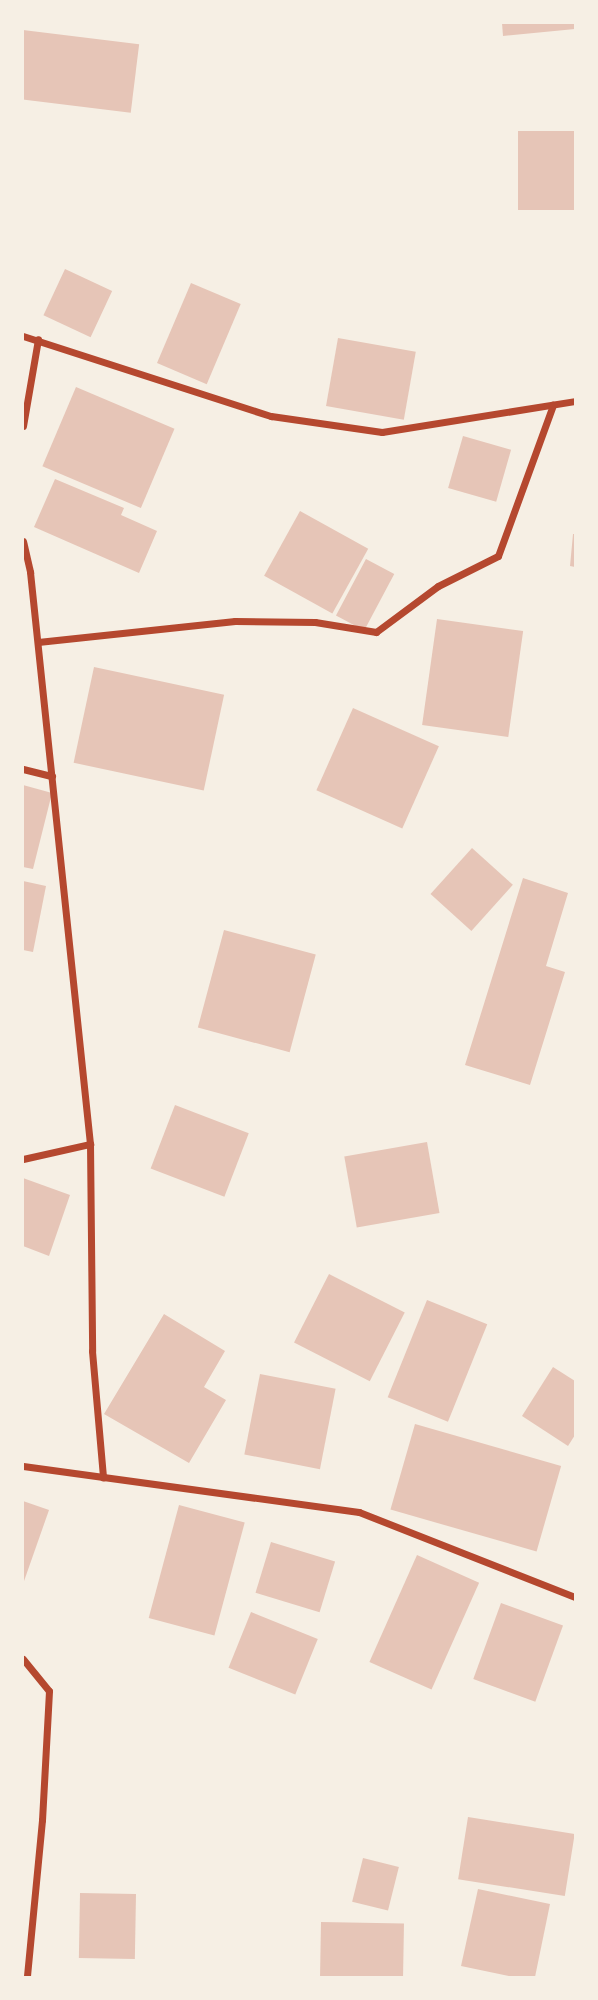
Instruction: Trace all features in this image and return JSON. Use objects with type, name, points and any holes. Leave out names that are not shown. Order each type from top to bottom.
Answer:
[{"type":"street","points":[[23,336],[271,416],[382,432],[575,401]]},
{"type":"street","points":[[23,426],[38,339]]},
{"type":"street","points":[[37,642],[235,621],[315,622],[376,632],[438,586],[498,556],[553,405]]},
{"type":"street","points":[[23,541],[52,776],[90,1144],[92,1351],[103,1478]]},
{"type":"street","points":[[23,769],[52,776]]},
{"type":"street","points":[[23,1159],[90,1144]]},
{"type":"street","points":[[23,1466],[359,1512],[575,1597]]},
{"type":"street","points":[[23,1659],[49,1691],[42,1821],[27,1977]]},
{"type":"building","points":[[502,23],[575,23],[575,29],[503,36]]},
{"type":"building","points":[[23,30],[139,44],[131,113],[23,100]]},
{"type":"building","points":[[518,131],[575,131],[575,210],[518,210]]},
{"type":"building","points":[[65,269],[112,291],[91,337],[43,315]]},
{"type":"building","points":[[191,283],[241,304],[207,384],[157,363]]},
{"type":"building","points":[[338,338],[416,352],[404,420],[326,406]]},
{"type":"building","points":[[76,387],[174,429],[141,508],[42,466]]},
{"type":"building","points":[[463,436],[511,450],[496,502],[448,488]]},
{"type":"building","points":[[55,479],[124,508],[121,515],[157,531],[139,573],[34,527]]},
{"type":"building","points":[[300,511],[368,549],[332,614],[264,576]]},
{"type":"building","points":[[575,534],[575,567],[570,566]]},
{"type":"building","points":[[366,559],[394,574],[364,631],[336,616]]},
{"type":"building","points":[[437,619],[523,631],[508,737],[422,725]]},
{"type":"building","points":[[94,667],[224,695],[204,791],[74,763]]},
{"type":"building","points":[[353,708],[439,746],[402,828],[316,790]]},
{"type":"building","points":[[23,785],[52,793],[33,869],[23,867]]},
{"type":"building","points":[[472,848],[513,885],[471,931],[431,894]]},
{"type":"building","points":[[523,878],[568,893],[546,966],[565,972],[530,1085],[465,1065]]},
{"type":"building","points":[[23,881],[46,886],[33,952],[23,950]]},
{"type":"building","points":[[224,930],[316,955],[290,1052],[198,1028]]},
{"type":"building","points":[[175,1105],[249,1133],[224,1197],[151,1168]]},
{"type":"building","points":[[427,1142],[440,1213],[357,1227],[344,1157]]},
{"type":"building","points":[[23,1178],[70,1195],[49,1256],[23,1246]]},
{"type":"building","points":[[329,1274],[405,1313],[370,1381],[294,1343]]},
{"type":"building","points":[[427,1300],[487,1324],[448,1422],[388,1397]]},
{"type":"building","points":[[164,1314],[225,1351],[204,1387],[226,1400],[189,1463],[104,1414]]},
{"type":"building","points":[[553,1367],[575,1381],[575,1435],[568,1446],[522,1416]]},
{"type":"building","points":[[260,1374],[336,1389],[320,1469],[244,1454]]},
{"type":"building","points":[[415,1424],[561,1466],[537,1551],[390,1510]]},
{"type":"building","points":[[23,1501],[49,1510],[23,1584]]},
{"type":"building","points":[[179,1505],[245,1523],[214,1636],[149,1618]]},
{"type":"building","points":[[271,1542],[335,1562],[320,1612],[256,1593]]},
{"type":"building","points":[[417,1555],[479,1583],[432,1690],[369,1662]]},
{"type":"building","points":[[501,1603],[563,1626],[535,1702],[473,1679]]},
{"type":"building","points":[[251,1612],[318,1639],[295,1695],[229,1668]]},
{"type":"building","points":[[468,1817],[575,1834],[565,1896],[458,1879]]},
{"type":"building","points":[[363,1858],[399,1867],[388,1911],[352,1902]]},
{"type":"building","points":[[478,1889],[550,1904],[535,1977],[513,1977],[461,1966]]},
{"type":"building","points":[[80,1893],[136,1894],[135,1959],[79,1958]]},
{"type":"building","points":[[321,1922],[404,1923],[403,1977],[320,1976]]}]
